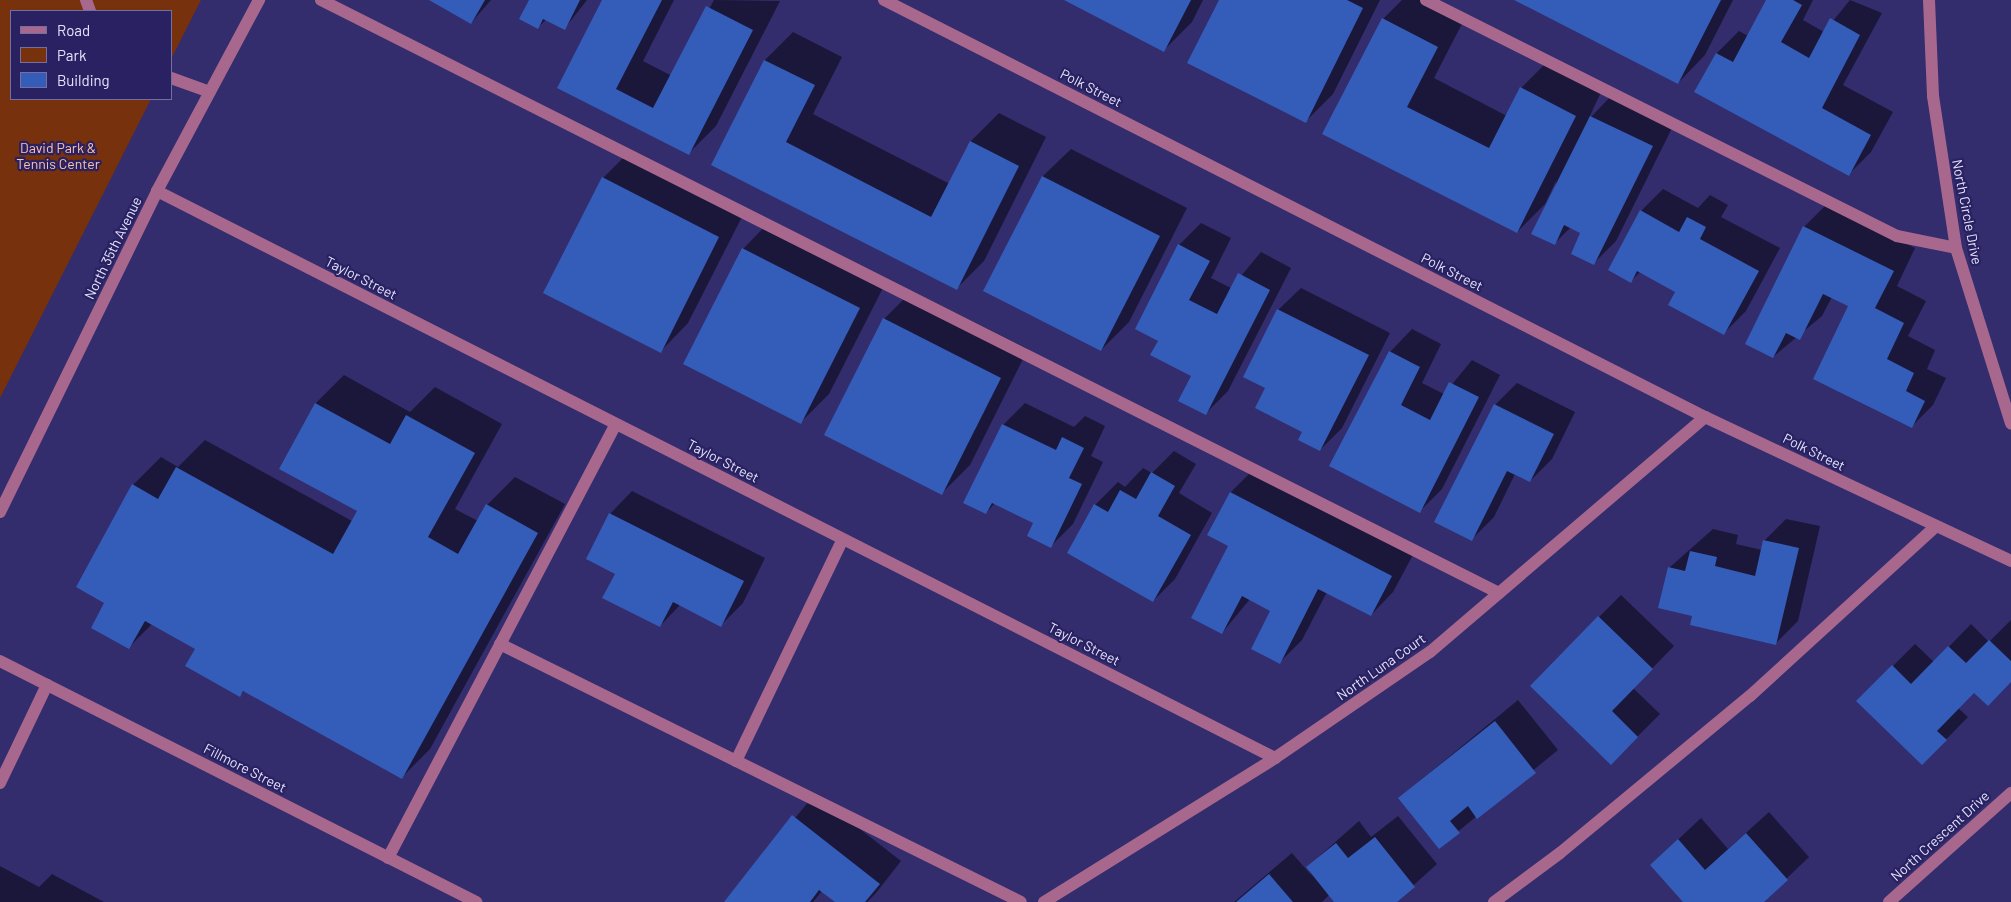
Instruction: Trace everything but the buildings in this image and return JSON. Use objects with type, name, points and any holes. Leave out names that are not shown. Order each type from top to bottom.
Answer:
[{"type":"street","name":"North 35th Avenue","points":[[0,512],[157,191],[259,0]]},
{"type":"street","points":[[321,0],[1499,593]]},
{"type":"street","name":"Polk Street","points":[[884,0],[1705,417],[1935,527],[2011,561]]},
{"type":"street","points":[[1426,0],[1897,236],[1956,248]]},
{"type":"street","name":"North Circle Drive","points":[[1929,0],[1933,96],[1956,248],[2011,424]]},
{"type":"street","points":[[172,78],[210,92]]},
{"type":"street","name":"Taylor Street","points":[[157,191],[1275,758]]},
{"type":"street","name":"North Luna Court","points":[[1044,902],[1275,758],[1430,652],[1705,417]]},
{"type":"street","points":[[388,858],[616,424]]},
{"type":"street","points":[[1494,902],[1750,696],[1935,527]]},
{"type":"street","points":[[736,761],[843,539]]},
{"type":"street","points":[[500,644],[1021,902]]},
{"type":"street","name":"Fillmore Street","points":[[0,661],[476,902]]},
{"type":"street","points":[[0,783],[47,685]]},
{"type":"street","name":"North Crescent Drive","points":[[1889,902],[2011,793]]},
{"type":"green space","name":"David Park & Tennis Center","points":[[0,0],[201,0],[172,57],[172,10],[10,10],[10,100],[150,100],[0,398]]}]
